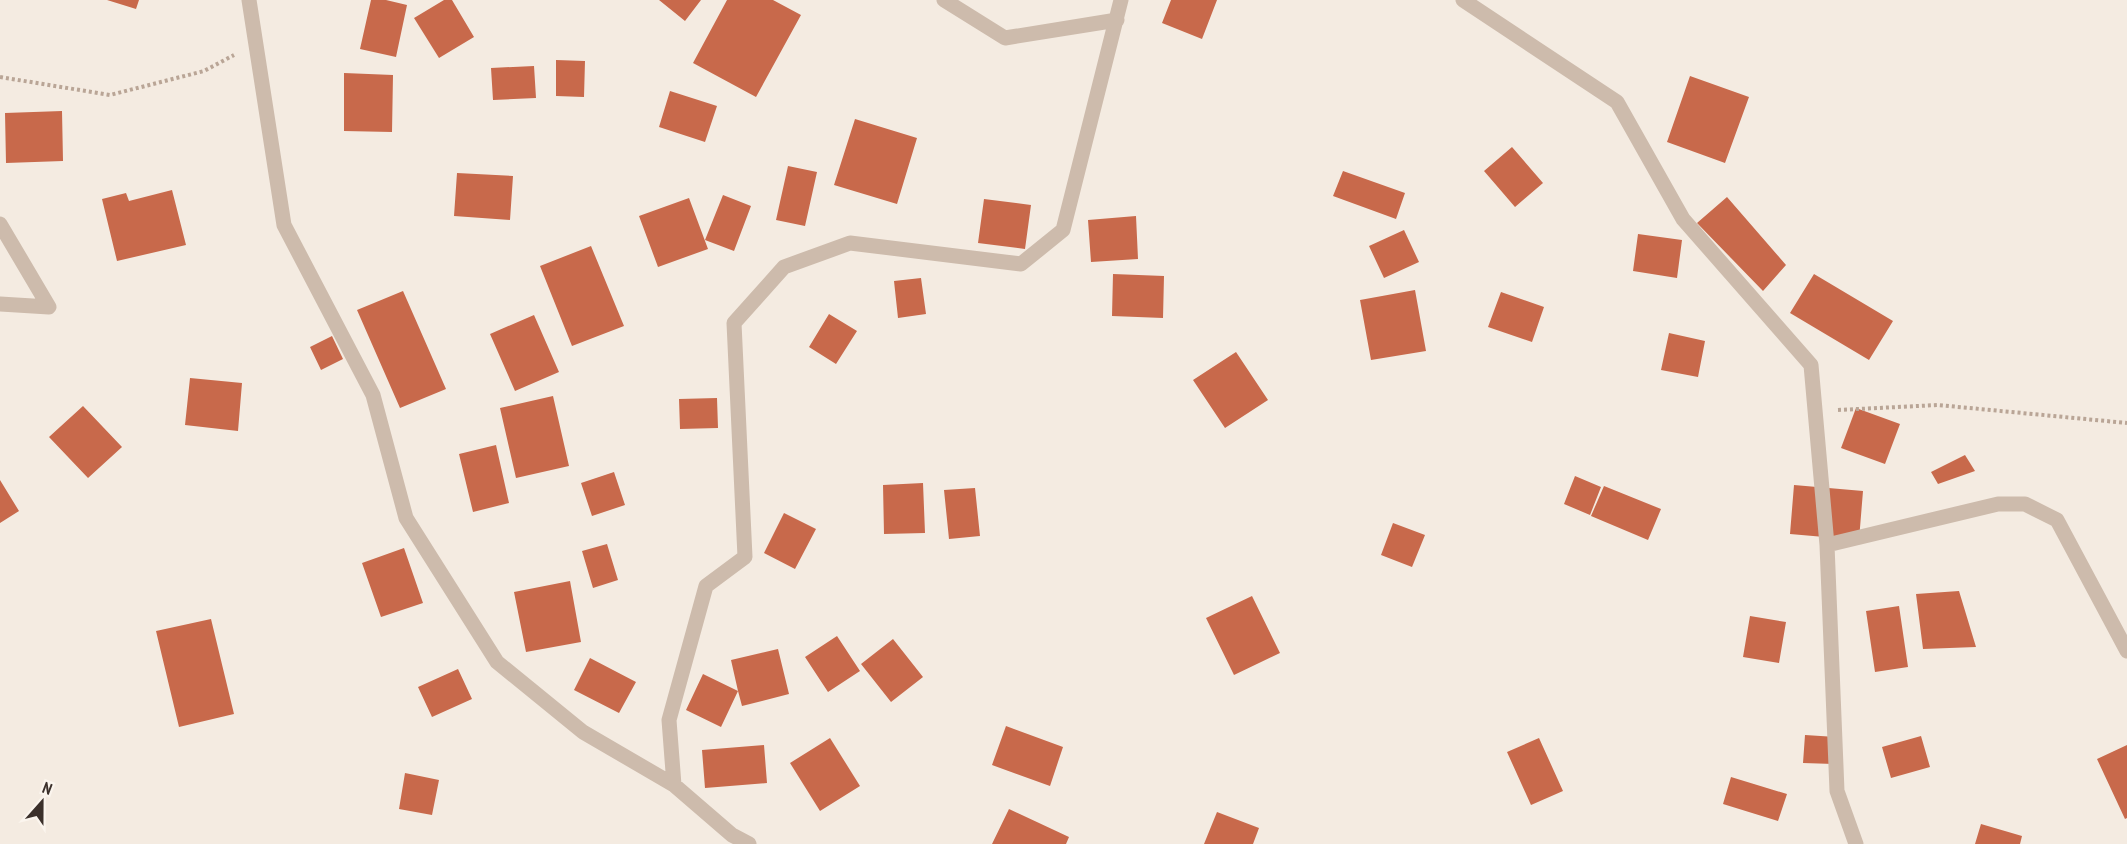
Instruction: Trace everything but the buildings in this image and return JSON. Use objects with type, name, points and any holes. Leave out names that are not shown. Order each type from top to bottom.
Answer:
[{"type":"street","points":[[249,0],[284,225],[373,395],[406,518],[497,662],[583,732],[674,785],[732,835],[749,844]]},
{"type":"street","points":[[944,0],[1005,38],[1117,20]]},
{"type":"street","points":[[674,785],[669,720],[706,586],[745,557],[734,323],[784,267],[850,243],[1021,264],[1064,230],[1121,0]]},
{"type":"street","points":[[1462,0],[1617,102],[1683,219],[1811,365],[1827,545],[1837,791],[1856,844]]},
{"type":"street","points":[[0,225],[50,307],[0,304]]},
{"type":"street","points":[[1827,545],[1998,504],[2025,504],[2056,520],[2127,651]]},
{"type":"path","points":[[0,77],[110,95],[204,71],[256,44]]},
{"type":"path","points":[[1816,411],[1938,405],[2127,423]]}]
